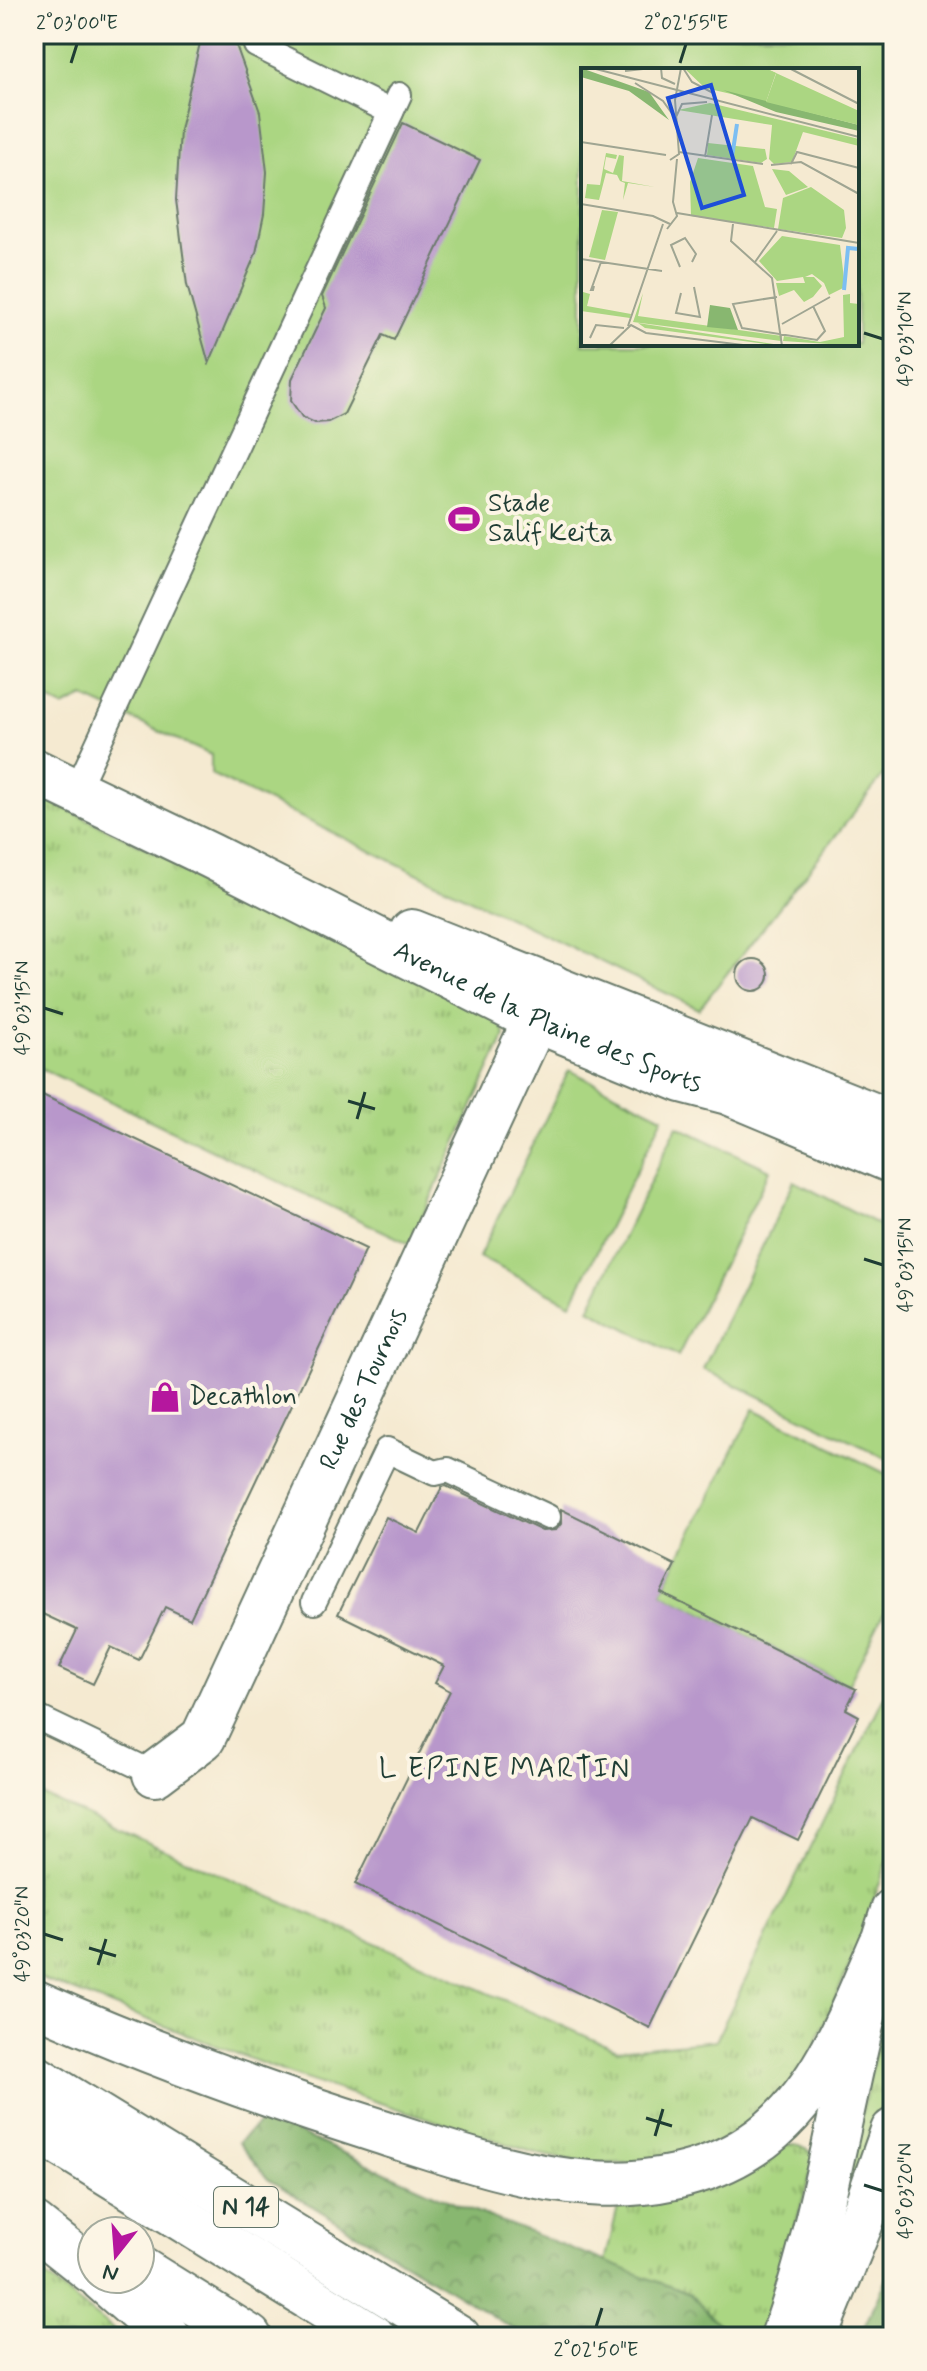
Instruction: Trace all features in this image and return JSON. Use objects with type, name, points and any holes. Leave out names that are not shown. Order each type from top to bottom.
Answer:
[{"type":"main road","name":"Avenue de la Plaine des Sports","points":[[34,771],[211,856],[544,1003],[893,1123]]},
{"type":"main road","name":"Avenue de la Plaine des Sports","points":[[544,1003],[682,1080],[728,1092],[893,1161]]},
{"type":"main road","name":"Rue des Tournois","points":[[155,1774],[203,1738],[336,1504],[544,1003]]},
{"type":"main road","points":[[34,2002],[161,2056],[454,2155],[558,2180],[636,2182],[685,2175],[722,2161],[753,2145],[778,2124],[824,2066],[887,1928]]},
{"type":"main road","points":[[783,2337],[815,2233],[848,2073],[887,1928]]},
{"type":"main road","name":"N 14","points":[[34,2077],[458,2337]]},
{"type":"main road","name":"N 14","points":[[34,2127],[373,2337]]},
{"type":"main road","points":[[814,2337],[860,2225],[893,2131]]},
{"type":"main road","points":[[34,2203],[76,2229]]},
{"type":"main road","points":[[34,2225],[76,2258]]},
{"type":"main road","points":[[156,2279],[249,2337]]},
{"type":"main road","points":[[120,2295],[168,2337]]},
{"type":"lane","points":[[76,791],[395,104],[256,45],[255,34]]},
{"type":"lane","points":[[314,1602],[336,1504],[387,1450],[435,1473],[448,1470],[548,1517]]},
{"type":"lane","points":[[34,1716],[155,1774]]},
{"type":"green space","name":"Stade Salif Keita","points":[[34,34],[893,34],[893,763],[699,1009],[211,774],[211,755],[84,697],[63,707],[34,693]]},
{"type":"green space","points":[[34,793],[500,1021],[505,1035],[410,1244],[34,1065]]},
{"type":"green space","points":[[569,1070],[663,1117],[571,1304],[479,1257]]},
{"type":"green space","points":[[677,1126],[770,1170],[678,1356],[589,1309]]},
{"type":"green space","points":[[794,1181],[893,1232],[893,1449],[888,1459],[703,1369]]},
{"type":"green space","points":[[754,1409],[893,1477],[893,1594],[848,1685],[661,1593]]},
{"type":"green space","points":[[893,1678],[893,1845],[855,1953],[798,2084],[755,2122],[707,2149],[667,2162],[590,2164],[539,2154],[290,2074],[34,1976],[34,1792],[617,2050],[716,2040]]},
{"type":"green space","points":[[893,1971],[893,2076],[838,2221]]},
{"type":"green space","points":[[265,2118],[456,2204],[605,2262],[620,2198],[777,2146],[798,2146],[815,2157],[764,2337],[527,2337],[268,2179],[238,2142]]},
{"type":"green space","points":[[265,2118],[456,2204],[690,2294],[721,2327],[726,2337],[527,2337],[268,2179],[238,2142]]},
{"type":"green space","points":[[34,2268],[38,2271],[123,2337],[34,2337]]},
{"type":"green space","points":[[893,2272],[893,2337],[859,2337],[888,2277]]},
{"type":"building","points":[[202,34],[232,34],[260,112],[267,172],[264,214],[256,253],[209,364],[187,285],[176,200],[180,130]]},
{"type":"building","points":[[403,123],[480,160],[394,340],[383,335],[344,414],[328,422],[315,423],[302,417],[291,401],[292,379],[326,308],[322,296]]},
{"type":"building","points":[[753,959],[764,964],[769,975],[764,986],[753,991],[742,986],[737,975],[742,964]]},
{"type":"building","name":"Decathlon","points":[[34,1091],[366,1249],[190,1619],[165,1607],[139,1660],[111,1647],[93,1684],[59,1668],[77,1630],[34,1610]]},
{"type":"building","points":[[446,1486],[542,1531],[556,1530],[561,1524],[561,1509],[675,1565],[661,1593],[856,1689],[846,1709],[859,1716],[798,1840],[753,1818],[650,2028],[355,1884],[450,1691],[435,1683],[444,1666],[338,1614],[386,1517],[419,1533],[442,1487]]},
{"type":"place","name":"Stade Salif Keita","points":[[464,519]]},
{"type":"place","name":"Decathlon","points":[[165,1397]]},
{"type":"district","name":"L EPINE MARTIN","points":[[505,1769]]}]
